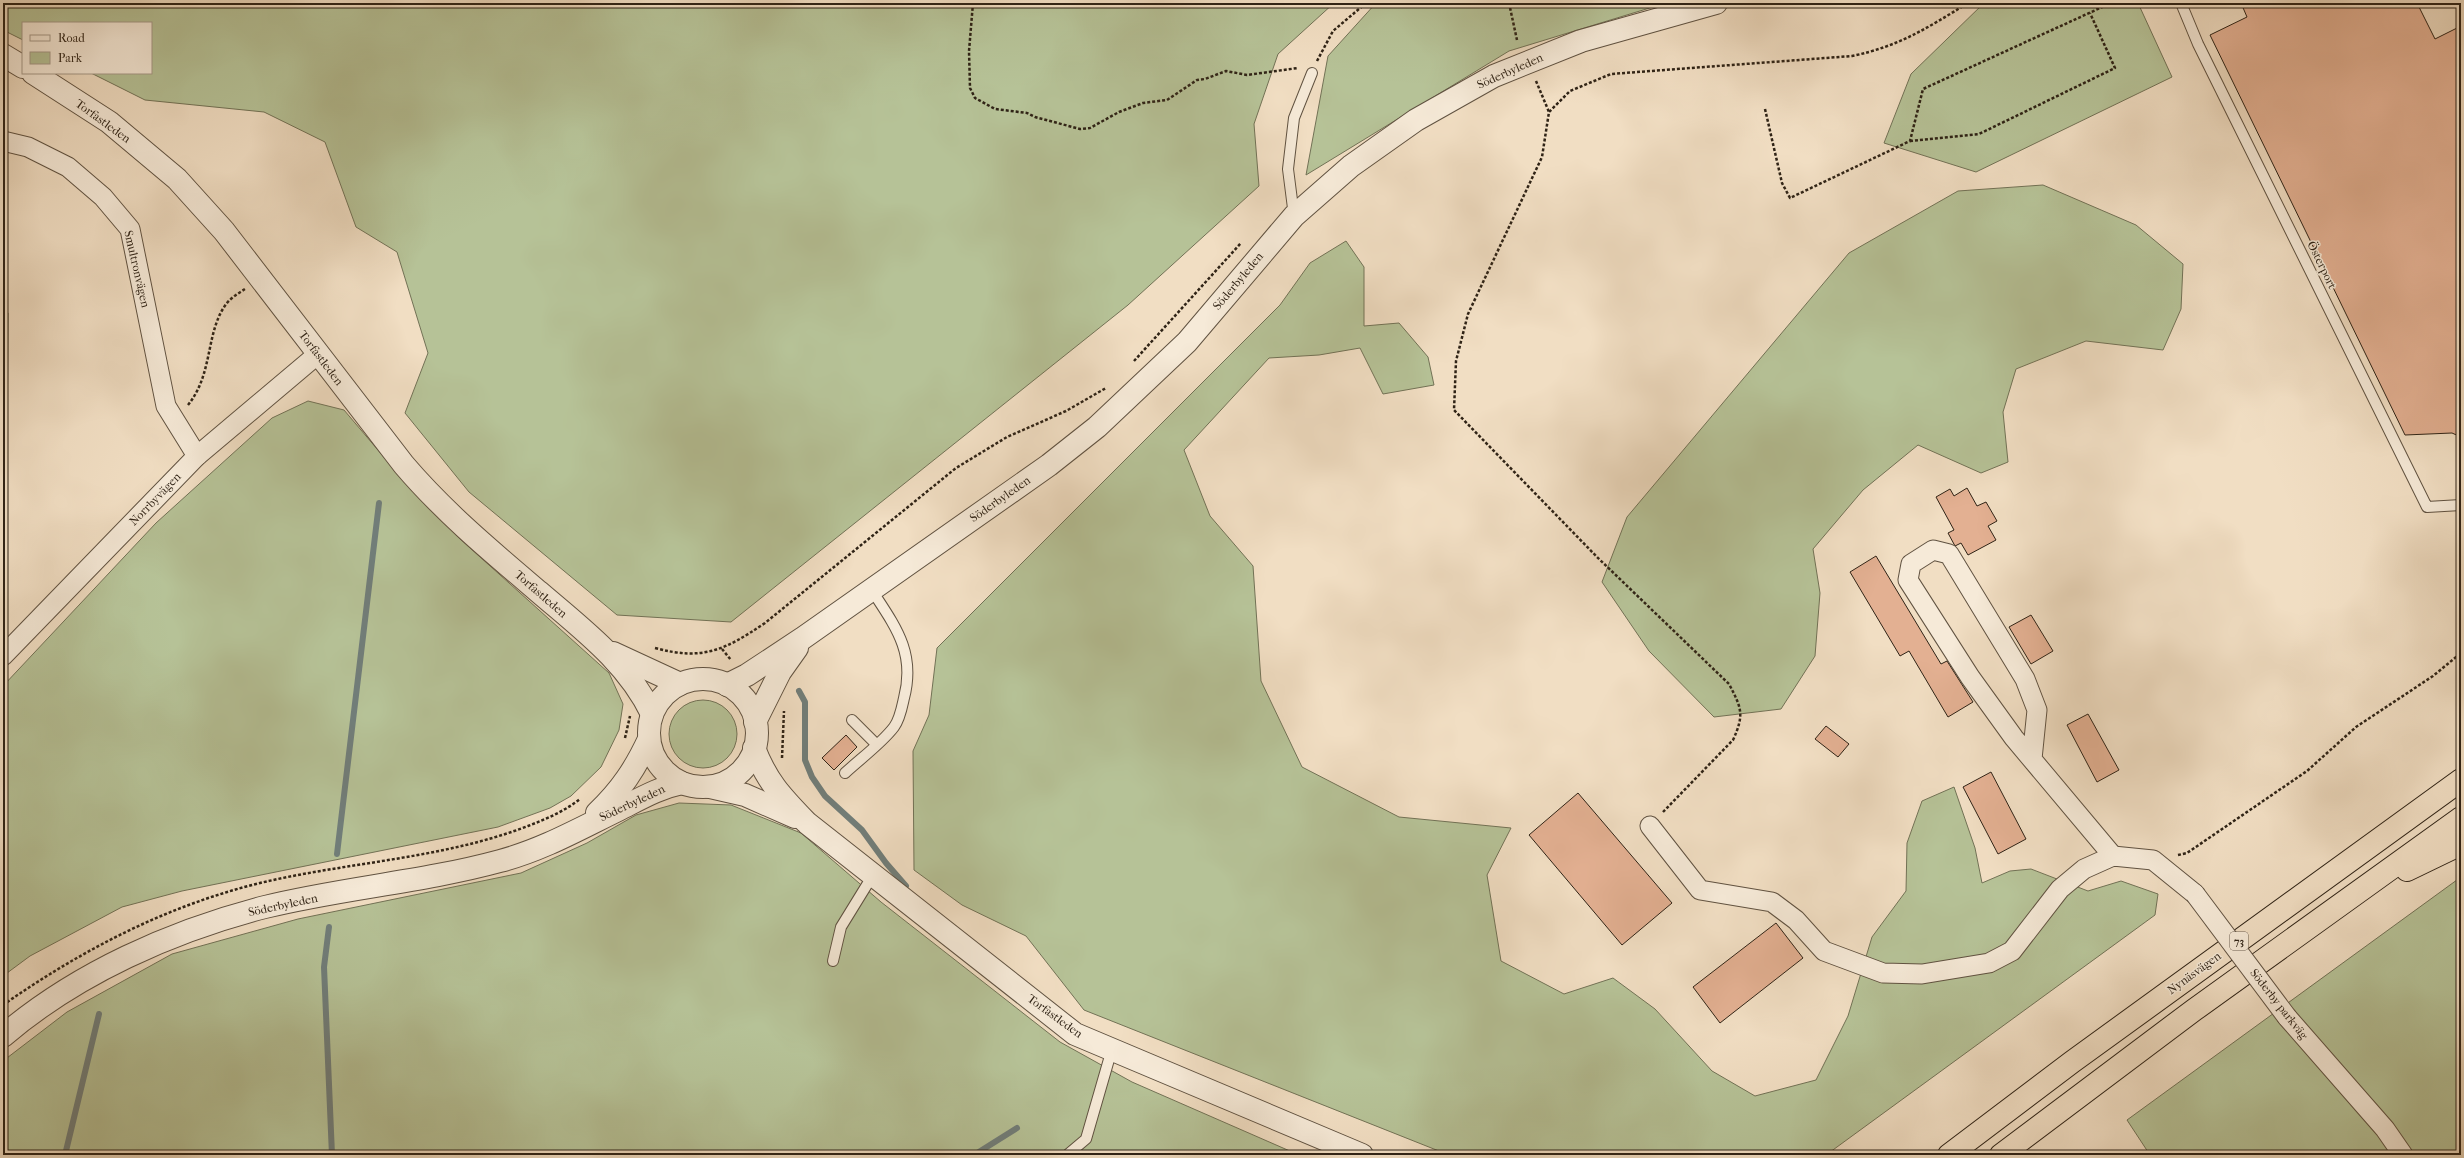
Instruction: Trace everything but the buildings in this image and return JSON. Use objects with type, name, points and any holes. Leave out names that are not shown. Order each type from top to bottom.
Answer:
[{"type":"highway","points":[[2406,819],[2461,764]]},
{"type":"highway","name":"Nynäsvägen","points":[[1949,1155],[2072,1062],[2461,780]]},
{"type":"highway","name":"73","points":[[2002,1155],[2194,1010],[2461,818]]},
{"type":"highway","points":[[2348,898],[2461,844]]},
{"type":"street","name":"Söderbyleden","points":[[727,685],[747,675],[803,638],[1049,465],[1097,427],[1187,342],[1294,216],[1351,166],[1410,124],[1494,76],[1581,40],[1716,3]]},
{"type":"street","points":[[3,55],[22,66]]},
{"type":"street","name":"Torfastleden","points":[[35,74],[109,122],[177,179],[224,231],[404,465],[433,499],[606,650],[641,692],[652,714]]},
{"type":"street","name":"Smultronvägen","points":[[3,141],[28,147],[68,167],[103,197],[130,229],[166,406],[197,456]]},
{"type":"street","name":"Norrbyvägen","points":[[3,656],[197,456],[318,354]]},
{"type":"street","points":[[2032,759],[2037,710],[2026,680],[1949,554],[1933,550],[1911,564],[1908,580],[1970,677],[2032,759],[2113,856]]},
{"type":"street","name":"Söderbyleden","points":[[755,722],[780,672],[803,638]]},
{"type":"street","name":"Torfastleden","points":[[606,650],[680,684]]},
{"type":"street","points":[[695,680],[706,680],[727,685],[740,694],[750,707],[755,722],[757,735],[754,748],[742,770],[722,783],[710,786],[682,783],[670,776],[659,765],[652,753],[649,739],[652,714],[668,692],[680,684],[695,680]]},
{"type":"street","name":"Söderbyleden","points":[[583,827],[619,792],[638,761],[649,739]]},
{"type":"street","name":"Torfastleden","points":[[754,748],[762,768],[776,792],[807,823],[1075,1034],[1362,1155]]},
{"type":"street","name":"Söderbyleden","points":[[3,1036],[55,999],[95,974],[172,937],[266,907],[500,861],[554,842],[662,787],[682,783]]},
{"type":"street","name":"Torfastleden","points":[[710,786],[745,795],[807,823]]},
{"type":"street","points":[[1650,826],[1700,890],[1772,902],[1796,920],[1824,951],[1883,973],[1922,974],[1988,963],[2012,951],[2060,889],[2084,869],[2113,856],[2153,860]]},
{"type":"street","name":"Söderby parkväg","points":[[2153,860],[2195,894],[2287,1017],[2385,1129],[2403,1155]]},
{"type":"lane","name":"Österport","points":[[2181,3],[2198,44],[2427,507],[2461,505]]},
{"type":"lane","points":[[1294,216],[1288,169],[1294,118],[1312,73]]},
{"type":"lane","points":[[845,773],[894,727],[901,712],[907,688],[909,666],[905,647],[894,625],[871,589]]},
{"type":"lane","points":[[852,720],[876,744]]},
{"type":"lane","points":[[833,961],[841,927],[872,875]]},
{"type":"lane","points":[[1067,1155],[1086,1139],[1112,1049]]},
{"type":"path","points":[[973,3],[969,51],[970,88],[975,98],[995,109],[1027,113],[1035,117],[1080,129],[1090,128],[1119,112],[1143,103],[1166,100],[1197,80],[1206,79],[1226,71],[1247,75],[1297,68],[1312,73],[1333,31],[1366,3]]},
{"type":"path","points":[[1509,3],[1517,40]]},
{"type":"path","points":[[1549,112],[1570,91],[1612,74],[1852,56],[1876,51],[1909,39],[1968,3]]},
{"type":"path","points":[[1910,141],[1923,89],[2111,3]]},
{"type":"path","points":[[1765,108],[1782,183],[1790,198],[1910,141],[1979,134],[2115,68],[2090,12]]},
{"type":"path","points":[[1534,75],[1549,112],[1542,158],[1468,314],[1456,361],[1454,410],[1597,557],[1729,684],[1742,707],[1740,726],[1733,740],[1650,826]]},
{"type":"path","points":[[1130,366],[1242,242]]},
{"type":"path","points":[[175,421],[195,396],[207,368],[216,322],[228,302],[261,278]]},
{"type":"path","points":[[653,647],[676,654],[722,649],[764,623],[956,468],[1007,437],[1066,411],[1109,386]]},
{"type":"path","points":[[722,649],[733,664],[747,675]]},
{"type":"path","points":[[2153,860],[2187,853],[2307,771],[2356,726],[2433,676],[2461,653]]},
{"type":"path","points":[[658,674],[676,654]]},
{"type":"path","points":[[623,743],[633,702],[641,692]]},
{"type":"path","points":[[770,692],[784,709],[786,717],[782,747],[784,764]]},
{"type":"path","points":[[3,1006],[84,952],[166,913],[260,883],[480,841],[540,821],[563,810],[583,797]]},
{"type":"green space","points":[[3,3],[1334,3],[1278,54],[1254,124],[1259,186],[1128,305],[731,622],[617,615],[469,492],[405,413],[428,353],[397,252],[356,227],[325,142],[264,112],[145,100],[93,74],[152,74],[152,22],[22,22],[22,40],[3,30]]},
{"type":"green space","points":[[1376,3],[1666,3],[1509,51],[1306,175],[1328,56]]},
{"type":"green space","points":[[1984,3],[2138,3],[2172,77],[1976,172],[1884,143],[1911,74]]},
{"type":"green space","points":[[2043,185],[2136,225],[2183,264],[2181,309],[2163,350],[2086,341],[2016,369],[2003,412],[2008,462],[1981,473],[1918,445],[1863,490],[1813,549],[1820,593],[1815,656],[1781,709],[1714,717],[1649,651],[1602,582],[1627,517],[1849,253],[1958,191]]},
{"type":"green space","points":[[1346,241],[1364,267],[1364,326],[1399,323],[1428,357],[1434,385],[1383,394],[1360,348],[1319,355],[1269,358],[1184,450],[1210,516],[1253,566],[1261,681],[1302,767],[1399,817],[1511,828],[1487,875],[1501,961],[1564,994],[1613,978],[1655,1009],[1712,1071],[1755,1096],[1816,1080],[1848,1016],[1872,937],[1906,891],[1907,843],[1922,801],[1954,787],[1975,848],[1982,883],[2010,871],[2031,869],[2088,891],[2121,881],[2158,894],[2155,915],[1826,1155],[1449,1155],[1084,1010],[1026,936],[962,905],[914,870],[913,751],[929,715],[937,648],[1280,305],[1310,263]]},
{"type":"green space","points":[[3,307],[8,313],[7,456],[3,462]]},
{"type":"green space","points":[[308,401],[344,410],[383,456],[459,538],[609,673],[623,704],[619,730],[601,767],[571,796],[550,808],[498,827],[182,891],[122,907],[30,956],[3,976],[3,686],[156,523],[272,418]]},
{"type":"green space","points":[[696,700],[710,700],[722,706],[731,715],[737,727],[735,747],[727,758],[716,766],[710,768],[696,768],[690,766],[679,758],[671,747],[669,741],[669,727],[671,721],[679,710],[690,702]]},
{"type":"green space","points":[[679,803],[731,805],[801,833],[881,902],[1060,1042],[1132,1082],[1299,1155],[3,1155],[3,1061],[67,1012],[172,954],[298,919],[521,873],[587,843],[636,815]]},
{"type":"green space","points":[[2461,877],[2461,1155],[2150,1155],[2127,1120]]},
{"type":"waterway","points":[[337,854],[379,503]]},
{"type":"waterway","points":[[799,691],[805,702],[805,760],[812,777],[825,796],[862,830],[886,863],[906,886]]},
{"type":"waterway","points":[[329,927],[324,967],[332,1155]]},
{"type":"waterway","points":[[65,1155],[99,1014]]},
{"type":"waterway","points":[[974,1155],[1017,1128]]}]
